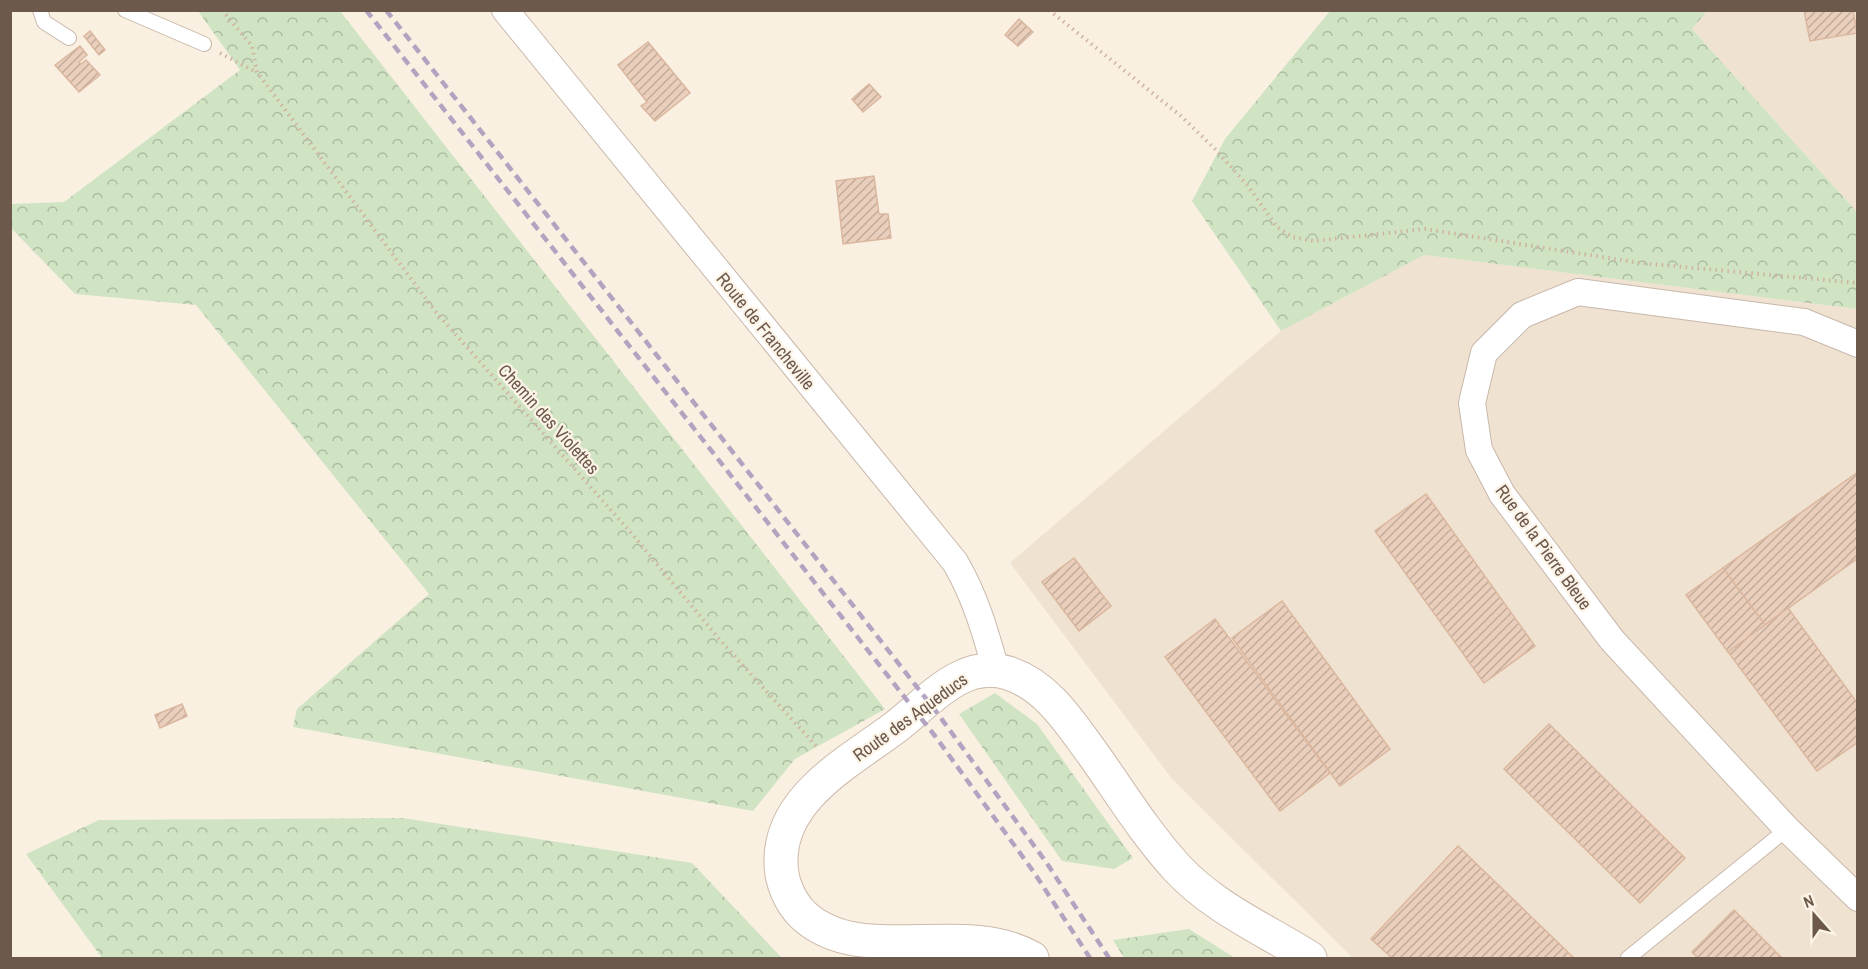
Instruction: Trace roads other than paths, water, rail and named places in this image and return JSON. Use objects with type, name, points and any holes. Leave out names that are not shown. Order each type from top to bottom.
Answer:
[{"type":"main road","name":"Route des Aqueducs","points":[[1032,958],[1010,949],[979,943],[862,944],[842,940],[824,932],[802,915],[794,904],[783,879],[781,852],[783,839],[788,825],[813,790],[961,676],[978,670],[996,670],[1020,677],[1044,693],[1055,704],[1146,830],[1190,881],[1234,914],[1310,958]]},
{"type":"street","name":"Route de Francheville","points":[[505,10],[955,562],[982,619],[996,670]]},
{"type":"street","name":"Rue de la Pierre Bleue","points":[[1857,344],[1804,321],[1578,292],[1522,315],[1484,353],[1472,403],[1479,450],[1502,494],[1612,640],[1786,829],[1857,898]]},
{"type":"lane","points":[[40,10],[44,22],[69,38]]},
{"type":"lane","points":[[125,10],[204,44]]},
{"type":"lane","points":[[1628,958],[1786,829]]},
{"type":"railway","points":[[366,10],[935,736],[1033,871],[1090,958]]},
{"type":"railway","points":[[386,10],[935,710],[1046,862],[1109,958]]}]
